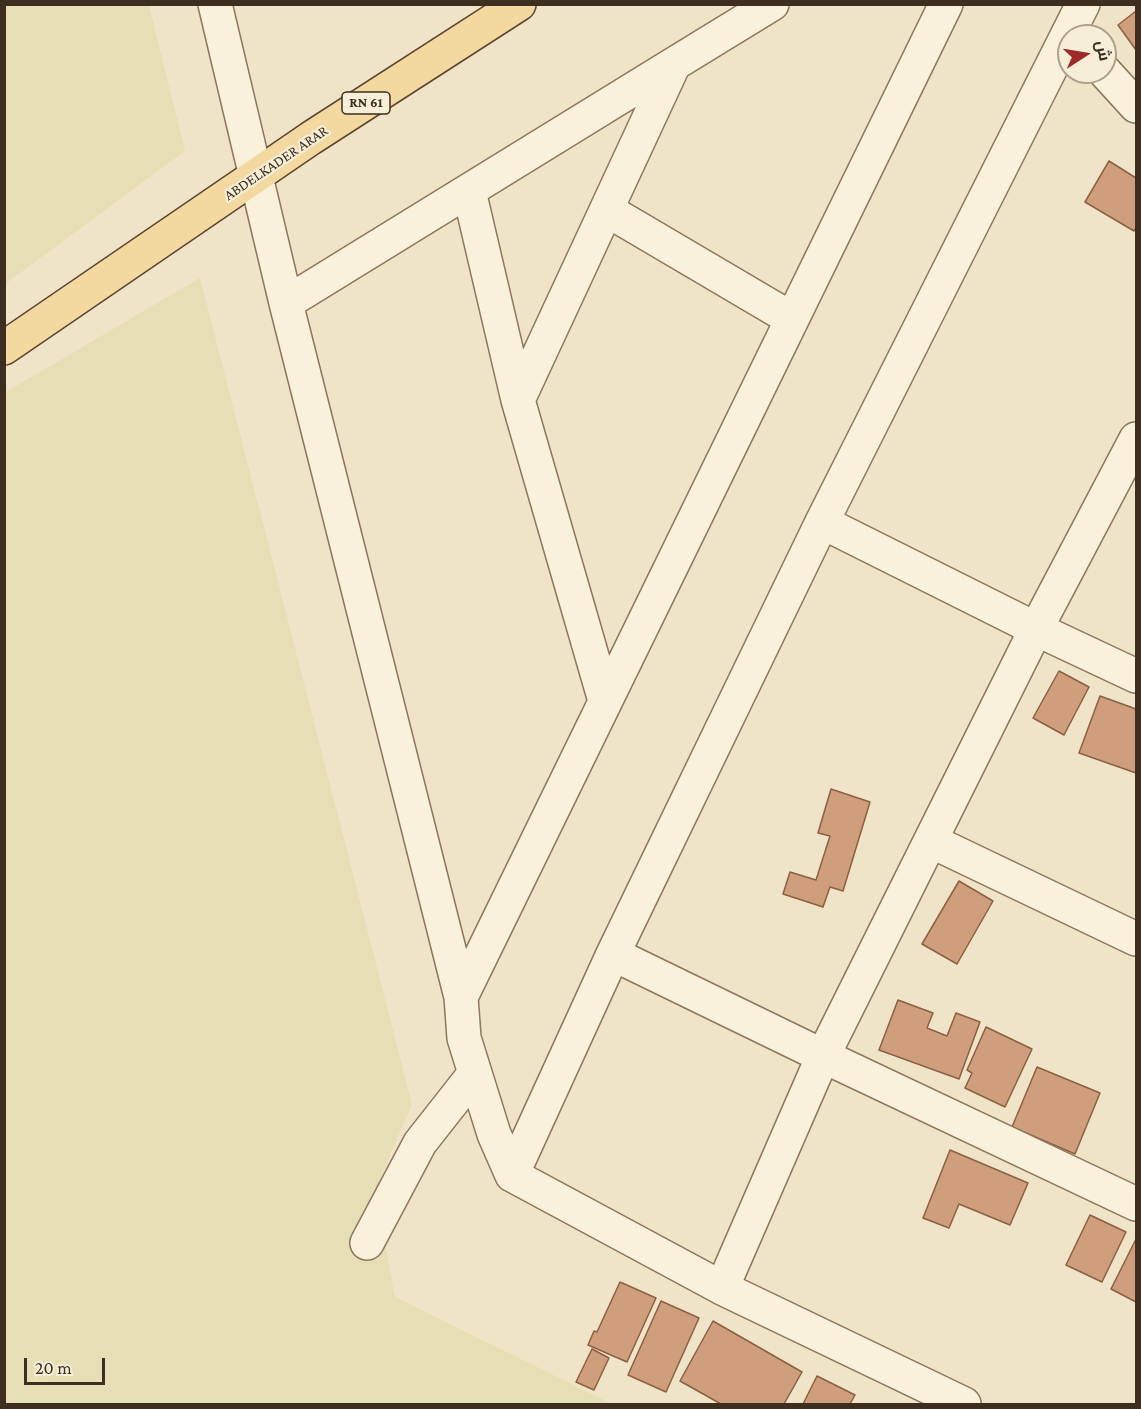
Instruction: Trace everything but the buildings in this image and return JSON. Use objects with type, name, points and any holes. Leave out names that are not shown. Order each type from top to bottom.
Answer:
[{"type":"main road","name":"ABDELKADER ARAR","points":[[4,348],[255,176],[519,4]]},
{"type":"street","points":[[215,4],[286,303],[461,997],[464,1038],[494,1134],[512,1175],[722,1288],[964,1404]]},
{"type":"street","points":[[286,303],[772,4]]},
{"type":"street","points":[[461,997],[946,4]]},
{"type":"street","points":[[512,1175],[613,954],[822,522],[1057,60]]},
{"type":"street","points":[[519,400],[674,64]]},
{"type":"street","points":[[1116,84],[1137,106]]},
{"type":"street","points":[[469,191],[519,400],[605,701]]},
{"type":"street","points":[[607,210],[792,319]]},
{"type":"street","points":[[722,1288],[823,1056],[1036,629],[1137,439]]},
{"type":"street","points":[[822,522],[1036,629],[1137,676]]},
{"type":"street","points":[[931,841],[1137,939]]},
{"type":"street","points":[[613,954],[1137,1204]]},
{"type":"street","points":[[367,1243],[420,1143],[475,1073]]},
{"type":"shaded area","points":[[5,4],[149,5],[185,151],[5,284]]},
{"type":"shaded area","points":[[200,278],[412,1104],[375,1191],[395,1297],[612,1404],[5,1404],[4,393]]}]
